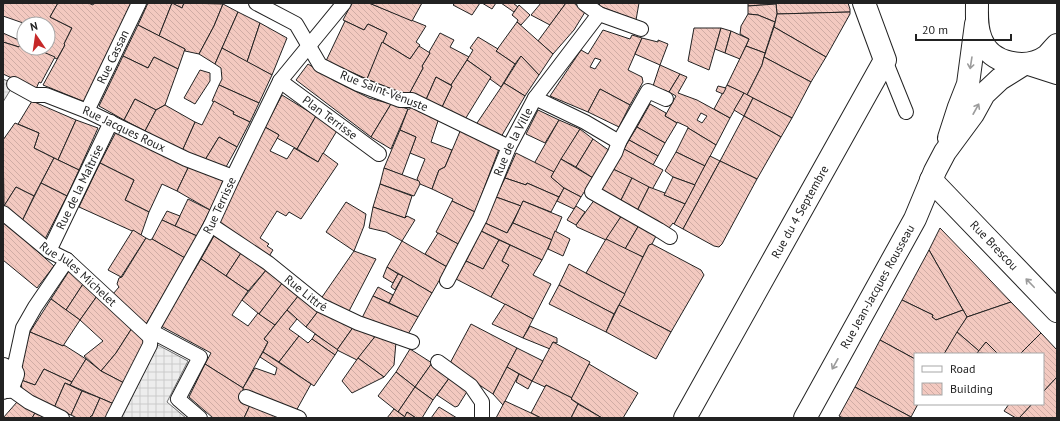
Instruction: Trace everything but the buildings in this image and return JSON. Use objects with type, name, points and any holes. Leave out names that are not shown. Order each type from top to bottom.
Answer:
[{"type":"street","points":[[864,3],[885,60]]},
{"type":"street","points":[[978,11],[981,41],[992,54],[1007,62],[1027,64],[1057,73]]},
{"type":"street","name":"Rue Jean-Jacques Rousseau","points":[[804,418],[915,219],[931,180],[945,152],[968,84],[978,11]]},
{"type":"street","name":"Rue Jean-Jacques Rousseau","points":[[945,152],[974,114],[984,94],[1000,79],[1027,64],[1046,56],[1057,45]]},
{"type":"street","name":"Rue du 4 Septembre","points":[[685,418],[885,60]]},
{"type":"street","name":"Rue Brescou","points":[[931,180],[1057,311]]},
{"type":"lane","name":"Rue Cassan","points":[[87,112],[139,3]]},
{"type":"lane","name":"Rue Saint-Vénuste","points":[[256,3],[296,24],[320,65],[358,84],[400,100],[412,100],[509,147]]},
{"type":"lane","name":"Rue Terrisse","points":[[113,418],[150,345],[150,334],[211,225],[280,81],[344,3]]},
{"type":"lane","points":[[584,3],[599,14],[641,29]]},
{"type":"lane","name":"Rue de la Ville","points":[[447,281],[480,218],[509,147],[535,98],[599,14]]},
{"type":"lane","points":[[885,60],[906,112]]},
{"type":"lane","name":"Plan Terrisse","points":[[280,81],[379,154]]},
{"type":"lane","name":"Rue Jacques Roux","points":[[14,84],[34,95],[46,96],[111,122],[186,159],[233,177]]},
{"type":"lane","points":[[666,99],[648,91],[619,142],[615,153],[592,192],[670,237]]},
{"type":"lane","points":[[535,98],[585,122],[619,142]]},
{"type":"lane","name":"Rue de la Maîtrise","points":[[49,252],[111,122]]},
{"type":"lane","name":"Rue Jules Michelet","points":[[3,213],[49,252],[67,260],[150,334],[200,357],[178,400],[200,418]]},
{"type":"lane","name":"Rue Littré","points":[[211,225],[268,263],[320,305],[358,322],[412,342]]},
{"type":"lane","points":[[62,418],[29,402],[7,380],[23,328],[35,307],[67,260]]},
{"type":"lane","points":[[438,362],[471,386],[482,402],[482,418]]},
{"type":"lane","points":[[246,397],[299,418]]},
{"type":"shaded area","points":[[3,79],[14,84],[3,102]]},
{"type":"shaded area","points":[[158,345],[188,361],[167,402],[186,418],[121,418]]}]
